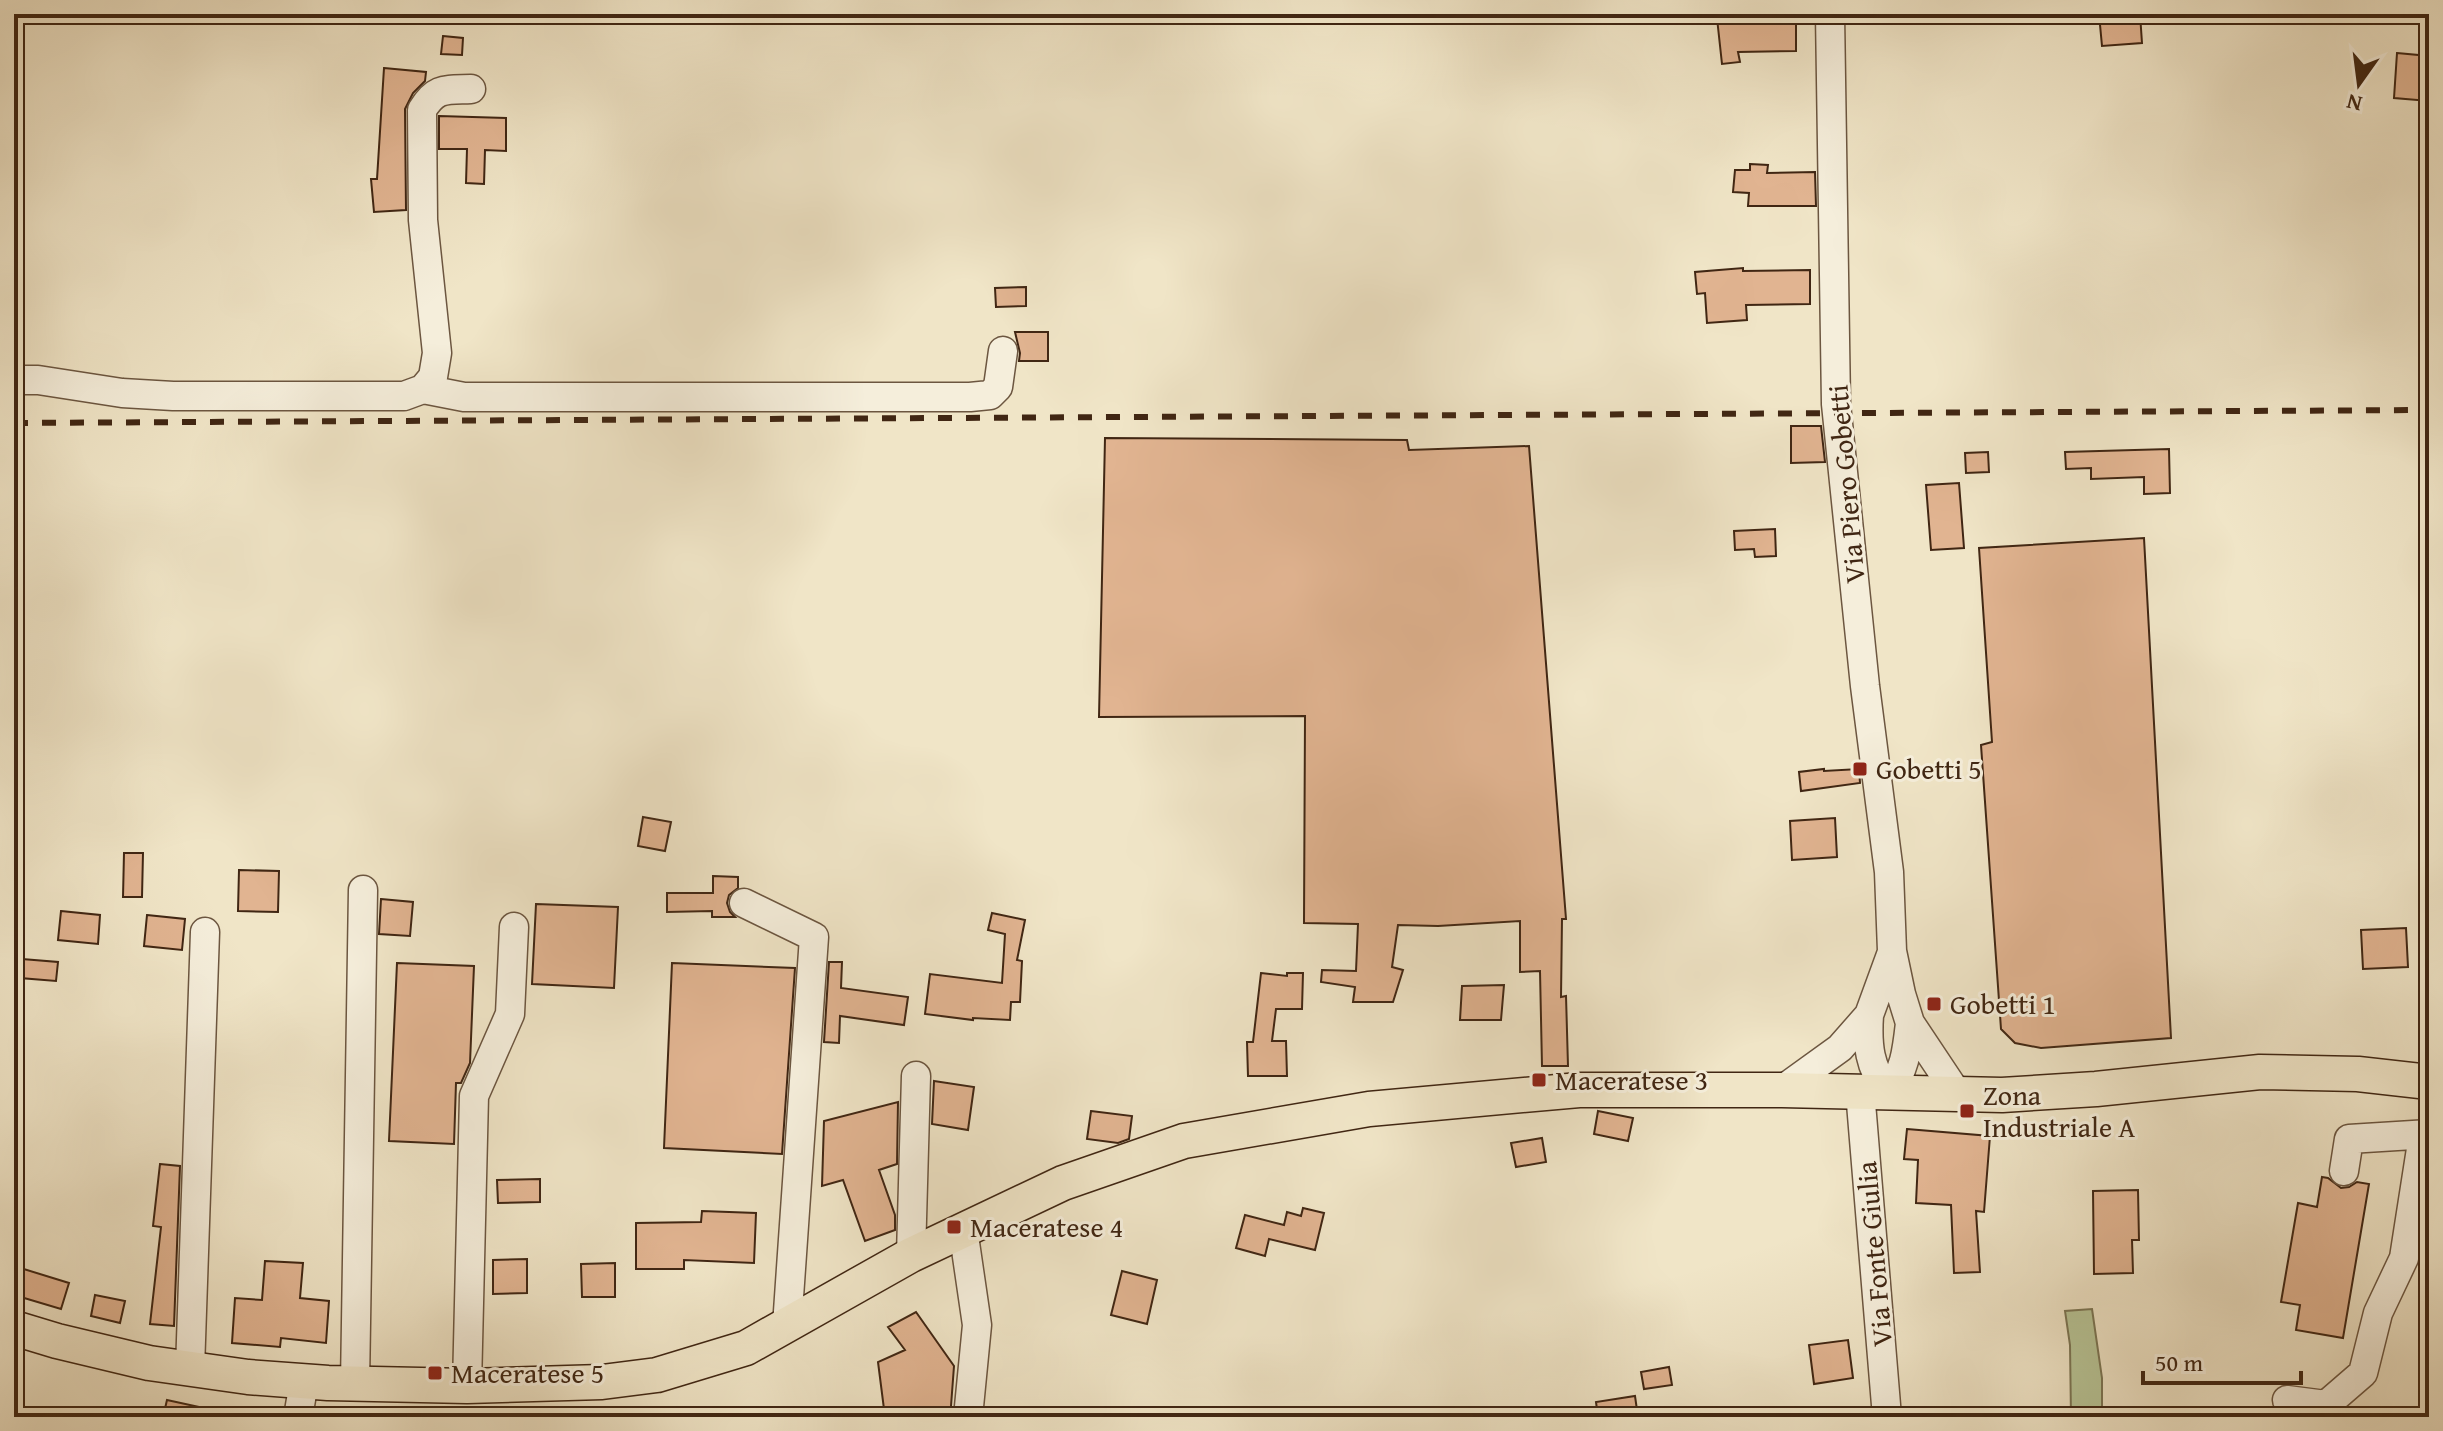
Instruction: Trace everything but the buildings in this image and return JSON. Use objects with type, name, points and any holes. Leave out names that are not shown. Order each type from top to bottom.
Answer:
[{"type":"main road","points":[[14,1328],[149,1363],[304,1382],[467,1386],[602,1382],[657,1375],[746,1348],[911,1255],[1063,1183],[1184,1141],[1353,1111],[1579,1090],[1782,1090],[1958,1095],[2096,1089],[2260,1072],[2358,1074],[2429,1082]]},
{"type":"street","name":"Via Piero Gobetti","points":[[1830,14],[1836,404],[1865,686],[1889,872],[1892,951]]},
{"type":"street","points":[[14,380],[38,380],[122,393],[173,396],[404,396],[423,389],[433,377],[437,353],[423,220],[422,110],[430,96],[442,90],[471,89]]},
{"type":"street","points":[[423,389],[464,397],[970,397],[990,395],[998,387],[1003,351]]},
{"type":"street","points":[[355,1384],[363,890]]},
{"type":"street","points":[[744,903],[814,937],[787,1326]]},
{"type":"street","points":[[467,1386],[474,1096],[510,1014],[514,927]]},
{"type":"street","points":[[190,1369],[205,932]]},
{"type":"street","points":[[1892,951],[1869,1015],[1867,1045],[1874,1092],[1898,1079],[1906,1062],[1910,1023]]},
{"type":"street","points":[[1892,951],[1910,1023],[1958,1095]]},
{"type":"street","points":[[1782,1090],[1840,1048],[1869,1015]]},
{"type":"street","points":[[911,1255],[916,1076]]},
{"type":"street","name":"Via Fonte Giulia","points":[[1874,1092],[1887,1417]]},
{"type":"street","points":[[2344,1171],[2349,1139],[2429,1135]]},
{"type":"street","points":[[2287,1400],[2326,1405],[2363,1373],[2378,1313],[2404,1258],[2421,1149],[2429,1135]]},
{"type":"street","points":[[963,1229],[977,1325],[968,1417]]},
{"type":"street","points":[[298,1417],[304,1382]]},
{"type":"green space","points":[[2092,1309],[2102,1378],[2102,1417],[2071,1417],[2070,1345],[2065,1311]]},
{"type":"railway","points":[[14,423],[2429,410]]},
{"type":"place","name":"Gobetti 5","points":[[1860,769]]},
{"type":"place","name":"Gobetti 1","points":[[1934,1004]]},
{"type":"place","name":"Maceratese 3","points":[[1539,1080]]},
{"type":"place","name":"Zona Industriale A","points":[[1967,1111]]},
{"type":"place","name":"Maceratese 4","points":[[954,1227]]},
{"type":"place","name":"Maceratese 5","points":[[435,1373]]}]
